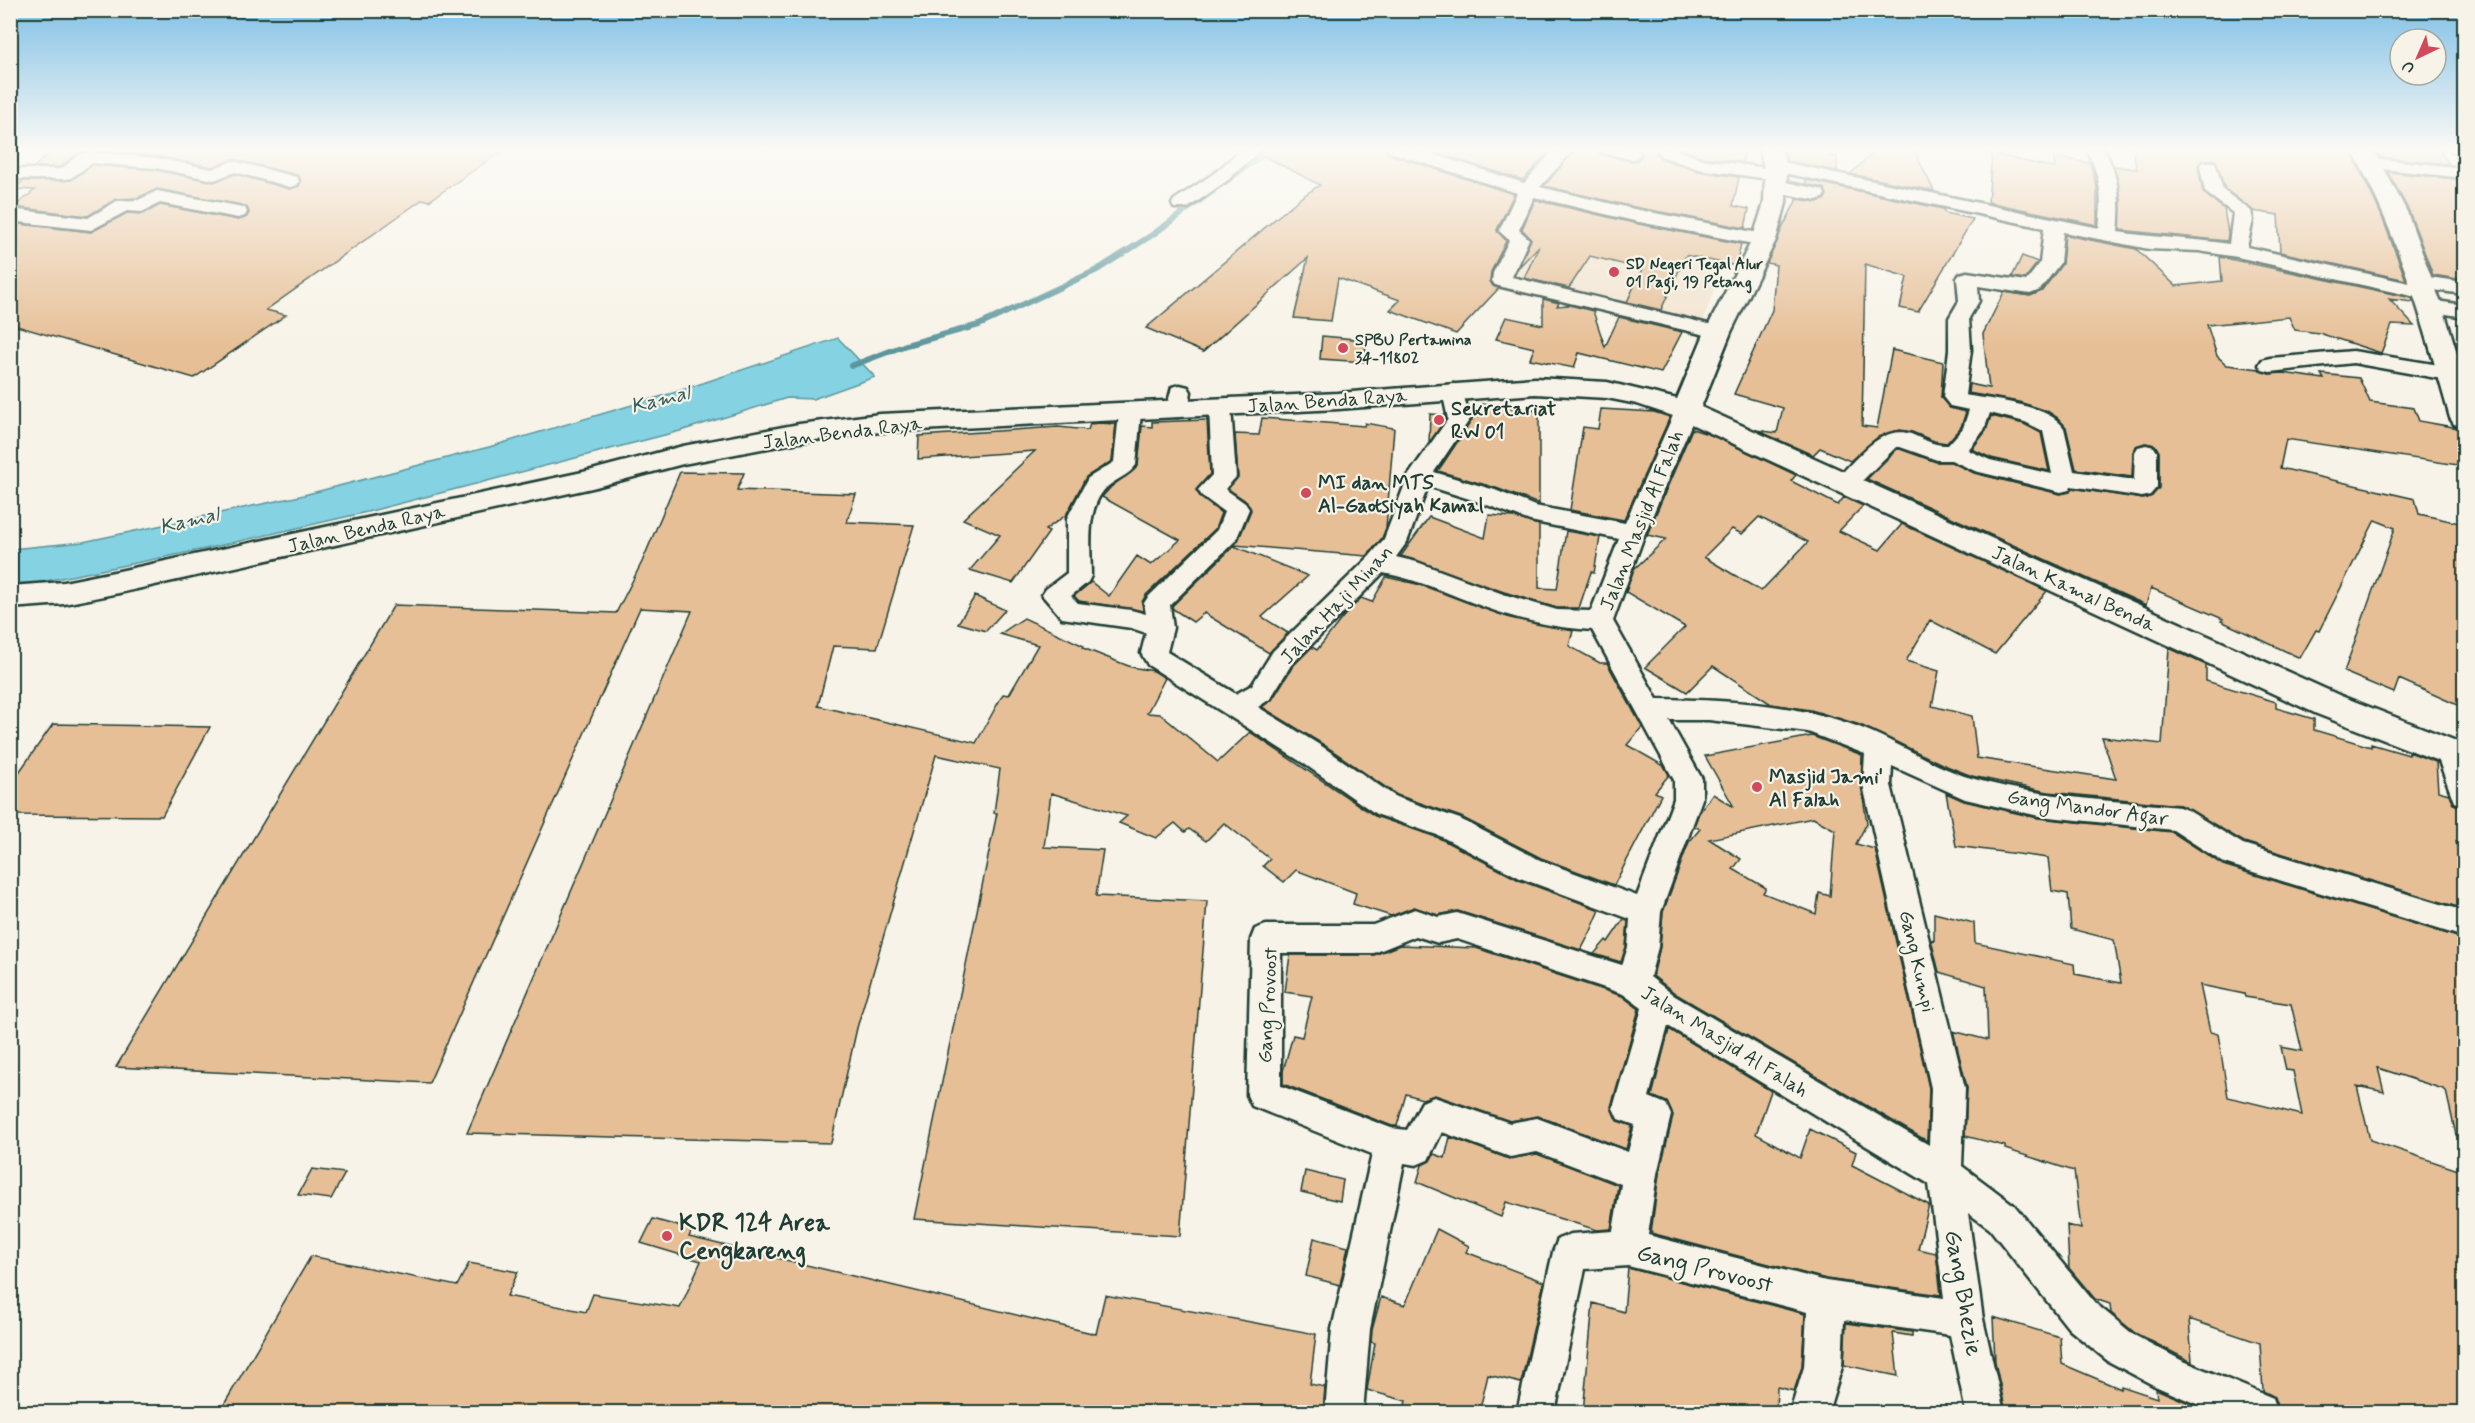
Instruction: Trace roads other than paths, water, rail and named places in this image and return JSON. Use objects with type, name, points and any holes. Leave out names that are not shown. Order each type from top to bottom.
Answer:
[{"type":"main road","points":[[1686,411],[1718,332],[1764,240],[1771,214]]},
{"type":"main road","points":[[2396,214],[2458,375],[2464,418]]},
{"type":"main road","name":"Jalan Benda Raya","points":[[10,597],[64,592],[119,582],[592,479],[683,456],[799,433],[880,423],[1130,413],[1179,400],[1220,407],[1338,401],[1453,391],[1484,383],[1606,390],[1642,397],[1686,411]]},
{"type":"main road","name":"Jalan Kamal Benda","points":[[1686,411],[2329,705],[2460,746]]},
{"type":"street","points":[[13,214],[91,224],[108,214]]},
{"type":"street","points":[[1517,214],[1509,231],[1519,239],[1503,273],[1502,281],[1718,332]]},
{"type":"street","points":[[1631,214],[1764,240]]},
{"type":"street","points":[[2001,214],[2149,243],[2199,245],[2237,251],[2425,294],[2464,311]]},
{"type":"street","points":[[2108,236],[2110,214]]},
{"type":"street","points":[[2237,251],[2242,214]]},
{"type":"street","points":[[1846,483],[1889,441],[1898,439],[1937,453],[1954,452],[1983,466],[2061,484],[2064,477],[2053,428],[2034,417],[1958,401],[1954,397],[1960,350],[1959,318],[1969,301],[1966,278],[2030,288],[2050,263],[2054,225]]},
{"type":"street","points":[[2425,294],[2464,288]]},
{"type":"street","points":[[2270,365],[2354,357],[2458,375]]},
{"type":"street","name":"Jalan Haji Minan","points":[[1235,708],[1261,692],[1282,658],[1378,563],[1395,542],[1420,476],[1460,418],[1453,391]]},
{"type":"street","points":[[1954,452],[1973,430],[1982,405]]},
{"type":"street","points":[[1220,407],[1224,477],[1210,490],[1237,509],[1227,534],[1157,603],[1160,628],[1154,654],[1157,658],[1313,755],[1386,806],[1450,827],[1530,869],[1646,912]]},
{"type":"street","name":"Jalan Masjid Al Falah","points":[[1686,411],[1633,533],[1600,621],[1688,779],[1688,800],[1646,912],[1643,947],[1633,983],[1664,1006],[1945,1174],[2002,1217],[2082,1316],[2121,1348],[2168,1373],[2259,1413]]},
{"type":"street","points":[[1130,413],[1125,465],[1096,484],[1079,518],[1079,576],[1055,595],[1071,611],[1131,619],[1160,628]]},
{"type":"street","points":[[2064,477],[2142,489],[2145,487],[2146,453]]},
{"type":"street","points":[[1420,476],[1487,496],[1530,513],[1633,533]]},
{"type":"street","points":[[1378,563],[1408,568],[1495,601],[1557,619],[1600,621]]},
{"type":"street","name":"Gang Mandor Agar","points":[[1649,709],[1709,710],[1809,721],[1851,735],[1965,788],[2039,804],[2179,819],[2234,854],[2464,924]]},
{"type":"street","points":[[2460,746],[2464,794]]},
{"type":"street","name":"Gang Kumpi","points":[[1879,750],[1877,785],[1948,1088],[1945,1174]]},
{"type":"street","name":"Gang Provoost","points":[[1633,983],[1457,926],[1438,930],[1415,922],[1374,939],[1266,939],[1264,1095],[1391,1145],[1416,1148],[1434,1113],[1510,1140],[1537,1135],[1640,1174]]},
{"type":"street","points":[[1628,1248],[1640,1174],[1654,1115],[1630,1108],[1654,1018],[1664,1006]]},
{"type":"street","points":[[1344,1413],[1351,1329],[1391,1145]]},
{"type":"street","name":"Gang Bhezie","points":[[1945,1174],[1965,1319],[1985,1413]]},
{"type":"street","name":"Gang Provoost","points":[[1536,1413],[1571,1252],[1628,1248],[1826,1299],[1965,1319]]},
{"type":"street","points":[[1809,1413],[1823,1367],[1826,1299]]},
{"type":"water","points":[[838,338],[875,377],[813,399],[787,398],[680,431],[367,512],[205,549],[36,583],[11,585],[11,549],[83,542],[300,496],[489,447],[673,393]]},
{"type":"waterway","name":"Kamal","points":[[851,366],[906,345],[979,325],[1097,270],[1181,214]]},
{"type":"place","name":"SD Negeri Tegal Alur 01 Pagi, 19 Petang","points":[[1614,272]]},
{"type":"place","name":"SPBU Pertamina 34-11802","points":[[1343,348]]},
{"type":"place","name":"Sekretariat RW 01","points":[[1439,420]]},
{"type":"place","name":"MI dan MTS Al-Gaotsiyah Kamal","points":[[1306,493]]},
{"type":"place","name":"Masjid Jami' Al Falah","points":[[1757,787]]},
{"type":"place","name":"KDR 124 Area Cengkareng","points":[[667,1236]]}]
